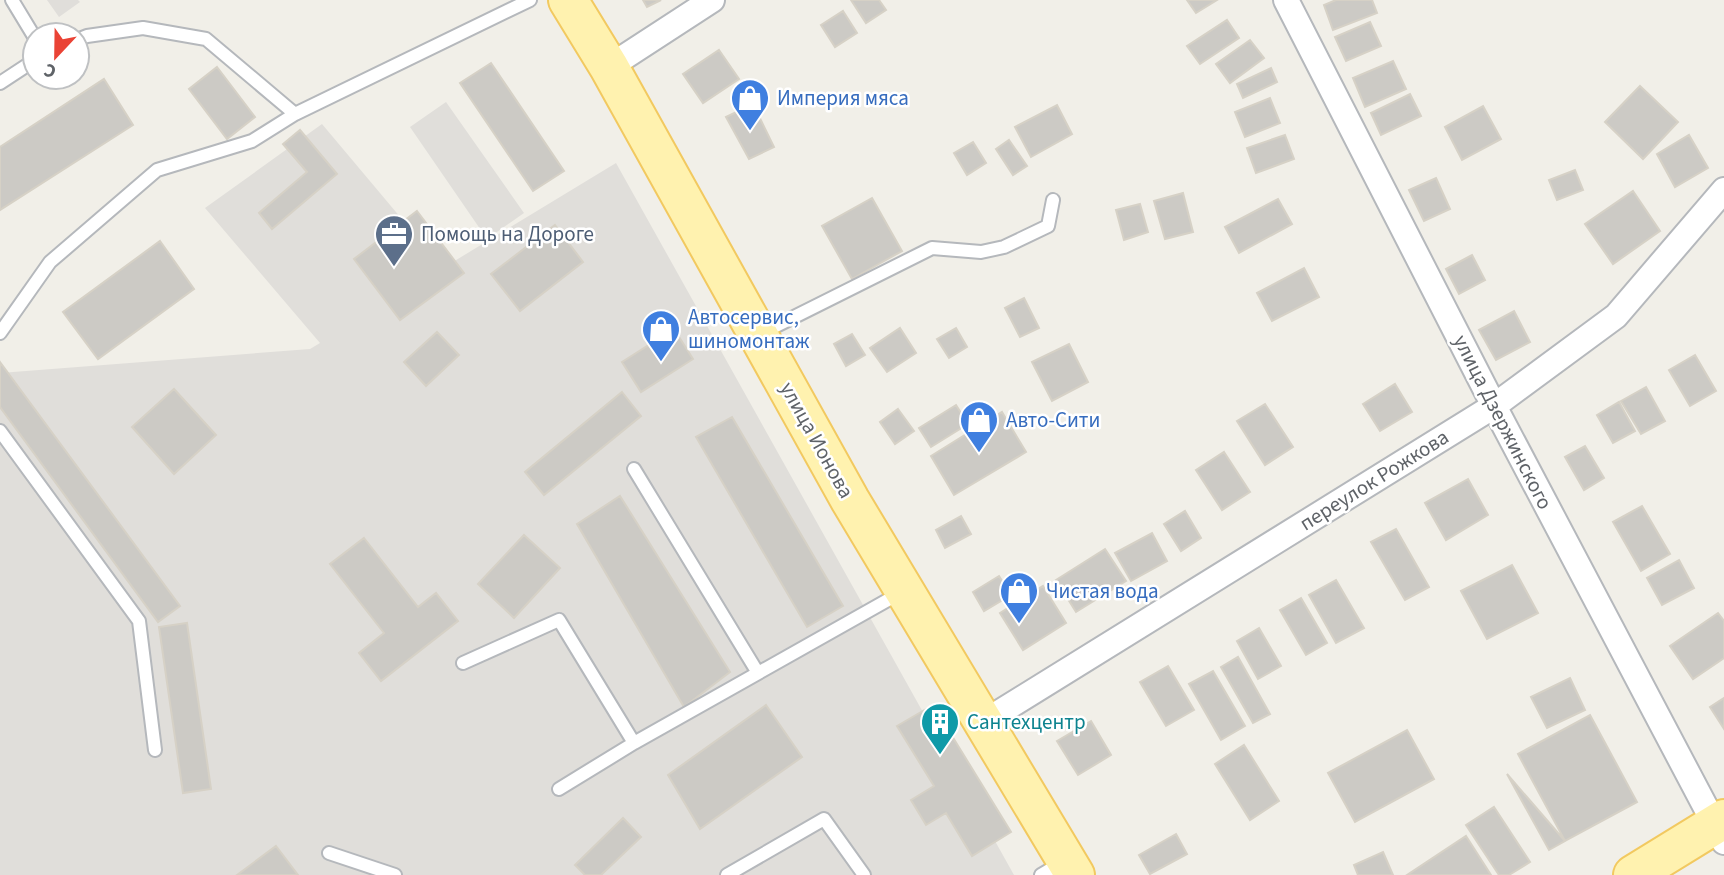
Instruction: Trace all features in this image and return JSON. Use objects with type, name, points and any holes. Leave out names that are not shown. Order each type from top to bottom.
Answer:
[{"type":"main road","name":"улица Ионова","points":[[568,0],[850,500],[984,722],[1061,870]]},
{"type":"main road","points":[[1633,875],[1721,829]]},
{"type":"street","points":[[608,67],[712,0]]},
{"type":"street","name":"улица Дзержинского","points":[[1286,0],[1494,406],[1721,829]]},
{"type":"street","name":"переулок Рожкова","points":[[984,722],[1494,406],[1615,316],[1724,190]]},
{"type":"lane","points":[[12,0],[25,21]]},
{"type":"lane","points":[[0,333],[50,262],[157,170],[252,141],[295,114],[530,0]]},
{"type":"lane","points":[[91,35],[143,28],[205,40],[295,114]]},
{"type":"lane","points":[[0,83],[21,69]]},
{"type":"lane","points":[[758,335],[932,248],[981,252],[1004,247],[1048,226],[1054,200]]},
{"type":"lane","points":[[0,431],[139,621],[155,750]]},
{"type":"lane","points":[[634,469],[758,673]]},
{"type":"lane","points":[[559,789],[634,743],[905,590]]},
{"type":"lane","points":[[463,663],[559,620],[634,743]]},
{"type":"lane","points":[[727,875],[824,819],[864,875]]},
{"type":"lane","points":[[329,853],[395,875]]},
{"type":"shaded area","points":[[47,0],[78,0],[80,2],[59,17]]},
{"type":"shaded area","points":[[446,102],[524,213],[487,239],[410,127]]},
{"type":"shaded area","points":[[322,124],[443,268],[616,163],[1014,875],[0,875],[0,373],[310,349],[320,343],[205,208]]},
{"type":"building","points":[[643,0],[661,0],[647,7]]},
{"type":"building","points":[[851,0],[879,0],[886,10],[866,23]]},
{"type":"building","points":[[1187,0],[1217,0],[1196,13]]},
{"type":"building","points":[[1336,0],[1372,0],[1377,13],[1333,30],[1324,5]]},
{"type":"building","points":[[843,11],[857,33],[835,47],[821,25]]},
{"type":"building","points":[[1227,20],[1239,38],[1200,64],[1187,46]]},
{"type":"building","points":[[1370,22],[1381,46],[1346,61],[1335,37]]},
{"type":"building","points":[[1250,40],[1264,58],[1230,83],[1216,64]]},
{"type":"building","points":[[719,50],[739,79],[703,103],[683,74]]},
{"type":"building","points":[[1393,61],[1406,89],[1365,107],[1353,78]]},
{"type":"building","points":[[491,63],[564,171],[533,191],[460,83]]},
{"type":"building","points":[[217,67],[255,117],[227,139],[189,89]]},
{"type":"building","points":[[1271,68],[1277,82],[1243,98],[1237,84]]},
{"type":"building","points":[[104,79],[133,125],[0,210],[0,147],[86,91],[91,91],[91,88]]},
{"type":"building","points":[[1640,86],[1678,122],[1643,159],[1605,122]]},
{"type":"building","points":[[1410,94],[1421,116],[1381,135],[1371,113]]},
{"type":"building","points":[[1270,98],[1280,123],[1245,137],[1235,112]]},
{"type":"building","name":"Империя мяса","points":[[753,104],[774,147],[749,159],[726,117]]},
{"type":"building","points":[[1057,105],[1072,134],[1031,157],[1015,127]]},
{"type":"building","points":[[1483,106],[1501,139],[1462,160],[1445,127]]},
{"type":"building","points":[[300,130],[337,174],[272,229],[259,213],[307,172],[283,144]]},
{"type":"building","points":[[1285,135],[1294,159],[1256,173],[1247,148]]},
{"type":"building","points":[[1689,135],[1708,168],[1675,187],[1657,154]]},
{"type":"building","points":[[1009,140],[1027,166],[1013,175],[996,149]]},
{"type":"building","points":[[973,142],[986,163],[967,175],[954,153]]},
{"type":"building","points":[[1575,170],[1583,190],[1557,200],[1549,180]]},
{"type":"building","points":[[1436,178],[1450,209],[1424,221],[1409,190]]},
{"type":"building","points":[[1633,191],[1660,231],[1613,264],[1585,224]]},
{"type":"building","points":[[1183,193],[1193,232],[1165,239],[1154,201]]},
{"type":"building","points":[[872,198],[902,251],[852,279],[822,226]]},
{"type":"building","points":[[1278,199],[1292,224],[1239,253],[1225,227]]},
{"type":"building","points":[[1140,204],[1148,232],[1124,240],[1116,210]]},
{"type":"building","points":[[417,211],[464,273],[400,320],[354,259]]},
{"type":"building","points":[[555,225],[583,262],[520,311],[491,274]]},
{"type":"building","points":[[160,241],[194,289],[98,359],[63,312]]},
{"type":"building","points":[[1472,255],[1485,280],[1459,294],[1446,269]]},
{"type":"building","points":[[1304,268],[1319,297],[1272,321],[1257,293]]},
{"type":"building","points":[[1024,298],[1039,328],[1020,337],[1005,308]]},
{"type":"building","points":[[1514,311],[1530,342],[1496,360],[1479,330]]},
{"type":"building","points":[[900,328],[916,353],[887,372],[870,348]]},
{"type":"building","points":[[956,328],[967,347],[949,358],[937,339]]},
{"type":"building","points":[[674,329],[693,359],[641,392],[622,362]]},
{"type":"building","points":[[437,332],[459,355],[426,386],[404,362]]},
{"type":"building","points":[[852,334],[865,355],[846,366],[834,344]]},
{"type":"building","points":[[1069,344],[1088,382],[1052,401],[1032,362]]},
{"type":"building","points":[[1695,355],[1716,391],[1690,406],[1669,370]]},
{"type":"building","points":[[0,362],[180,606],[158,622],[0,407]]},
{"type":"building","points":[[1395,384],[1412,412],[1380,431],[1363,404]]},
{"type":"building","points":[[1646,387],[1665,421],[1641,434],[1621,401]]},
{"type":"building","points":[[174,389],[216,435],[174,474],[132,427]]},
{"type":"building","points":[[622,392],[641,416],[544,495],[525,472]]},
{"type":"building","points":[[1619,402],[1635,431],[1613,443],[1597,415]]},
{"type":"building","points":[[1265,404],[1293,447],[1265,465],[1237,421]]},
{"type":"building","points":[[956,405],[968,424],[931,447],[919,428]]},
{"type":"building","points":[[898,409],[914,431],[895,444],[880,422]]},
{"type":"building","name":"Авто-Сити","points":[[1002,412],[1026,452],[954,495],[931,456]]},
{"type":"building","points":[[732,417],[843,606],[807,627],[696,437]]},
{"type":"building","points":[[1585,446],[1604,478],[1584,490],[1565,457]]},
{"type":"building","points":[[1224,452],[1250,492],[1222,510],[1196,470]]},
{"type":"building","points":[[1468,479],[1488,515],[1446,540],[1425,503]]},
{"type":"building","points":[[620,496],[730,672],[684,707],[577,524]]},
{"type":"building","points":[[1642,506],[1670,554],[1641,571],[1613,522]]},
{"type":"building","points":[[1185,511],[1201,538],[1181,551],[1164,524]]},
{"type":"building","points":[[961,516],[971,534],[945,548],[936,530]]},
{"type":"building","points":[[1396,529],[1429,587],[1405,600],[1371,542]]},
{"type":"building","points":[[1152,533],[1167,561],[1131,581],[1115,553]]},
{"type":"building","points":[[524,535],[560,568],[514,618],[478,584]]},
{"type":"building","points":[[364,538],[418,607],[436,593],[458,621],[381,681],[359,653],[384,633],[330,564]]},
{"type":"building","points":[[1105,549],[1126,581],[1076,612],[1056,580]]},
{"type":"building","points":[[1679,560],[1694,588],[1662,605],[1647,578]]},
{"type":"building","points":[[1512,565],[1538,613],[1487,639],[1461,591]]},
{"type":"building","points":[[999,576],[1011,595],[984,611],[973,592]]},
{"type":"building","points":[[1336,580],[1364,628],[1336,643],[1309,595]]},
{"type":"building","points":[[1043,586],[1066,623],[1023,650],[1000,613]]},
{"type":"building","points":[[1301,598],[1327,643],[1306,655],[1280,610]]},
{"type":"building","points":[[1718,613],[1724,621],[1724,658],[1693,679],[1670,646]]},
{"type":"building","points":[[187,623],[211,789],[183,793],[159,627]]},
{"type":"building","points":[[1259,628],[1281,666],[1258,679],[1237,641]]},
{"type":"building","points":[[1238,657],[1270,714],[1253,723],[1221,667]]},
{"type":"building","points":[[1168,666],[1194,710],[1166,726],[1140,682]]},
{"type":"building","points":[[1213,671],[1245,726],[1221,740],[1189,684]]},
{"type":"building","points":[[1570,678],[1585,710],[1547,728],[1531,697]]},
{"type":"building","points":[[1724,698],[1724,729],[1710,707]]},
{"type":"building","points":[[766,705],[802,757],[700,829],[668,775]]},
{"type":"building","name":"Сантехцентр","points":[[933,705],[1011,832],[972,856],[946,813],[926,825],[911,800],[934,786],[897,726]]},
{"type":"building","points":[[1590,715],[1637,802],[1565,841],[1518,754]]},
{"type":"building","points":[[1091,721],[1111,755],[1078,775],[1057,741]]},
{"type":"building","points":[[1407,730],[1434,779],[1355,822],[1328,773]]},
{"type":"building","points":[[1244,745],[1279,801],[1250,820],[1215,764]]},
{"type":"building","points":[[1507,774],[1565,841],[1549,850]]},
{"type":"building","points":[[1494,807],[1530,862],[1509,875],[1499,875],[1466,825]]},
{"type":"building","points":[[623,818],[641,837],[601,875],[585,875],[575,865]]},
{"type":"building","points":[[1176,834],[1187,854],[1150,874],[1139,855]]},
{"type":"building","points":[[1466,836],[1491,875],[1407,875]]},
{"type":"building","points":[[276,846],[298,875],[237,875]]},
{"type":"building","points":[[1383,852],[1393,875],[1358,875],[1354,865]]},
{"type":"place","name":"Империя мяса","points":[[750,132]]},
{"type":"place","name":"Помощь на Дороге","points":[[394,268]]},
{"type":"place","name":"Автосервис, шиномонтаж","points":[[661,363]]},
{"type":"place","name":"Авто-Сити","points":[[979,454]]},
{"type":"place","name":"Чистая вода","points":[[1019,625]]},
{"type":"place","name":"Сантехцентр","points":[[940,756]]}]
